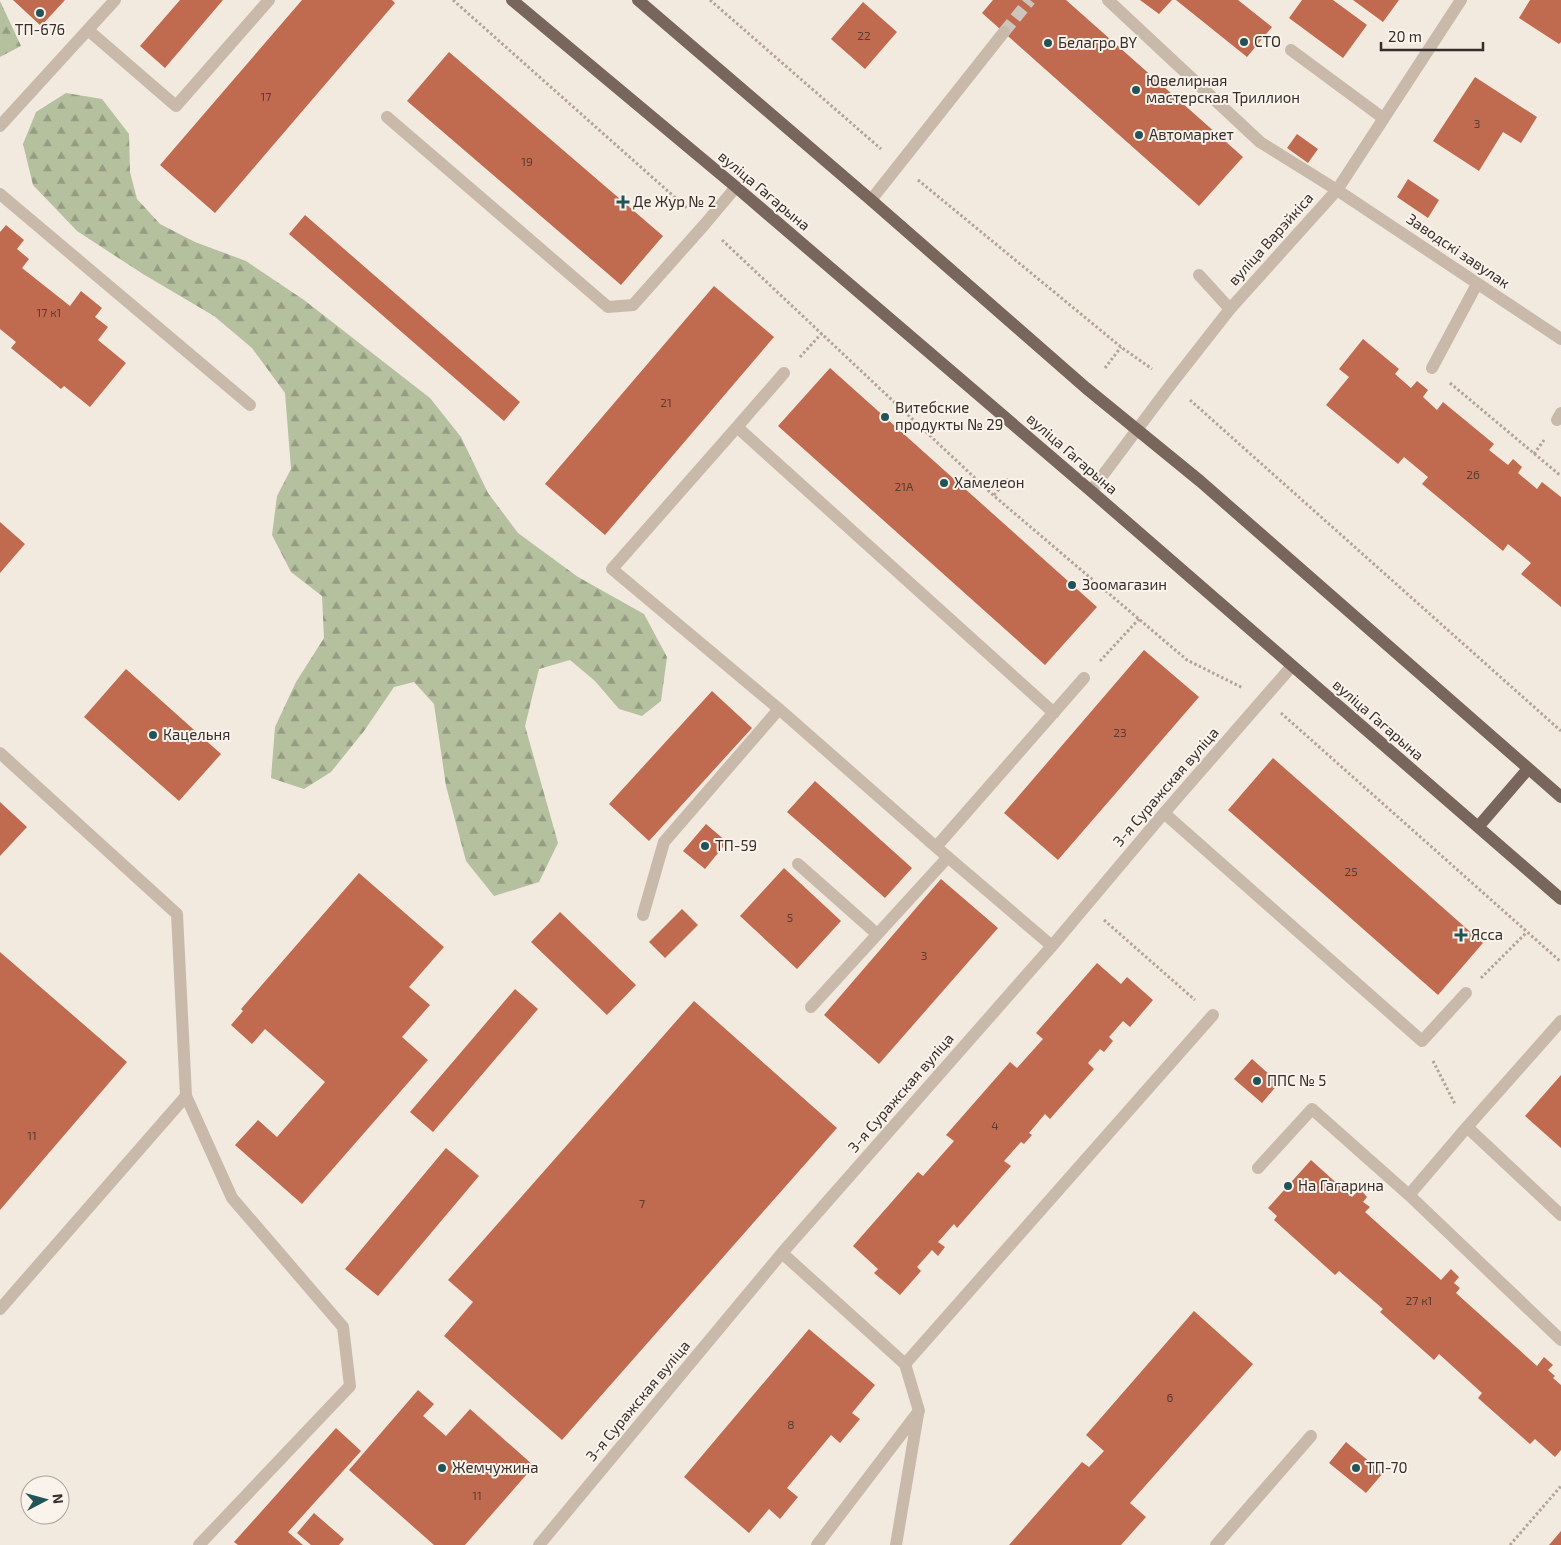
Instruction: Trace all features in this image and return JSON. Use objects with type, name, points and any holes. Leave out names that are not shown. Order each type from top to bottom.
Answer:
[{"type":"main road","name":"вуліца Гагарына","points":[[512,0],[736,187],[1091,491],[1561,899]]},
{"type":"main road","points":[[638,0],[1086,388],[1200,481],[1561,797]]},
{"type":"main road","points":[[1478,827],[1528,769]]},
{"type":"street","points":[[0,126],[115,0]]},
{"type":"street","points":[[88,30],[176,106],[269,0]]},
{"type":"street","name":"Заводскі завулак","points":[[1108,0],[1260,142],[1337,190],[1561,339]]},
{"type":"street","name":"вуліца Варэйкіса","points":[[1091,491],[1230,309],[1337,190],[1461,0]]},
{"type":"street","points":[[871,200],[1004,32]]},
{"type":"street","points":[[1291,50],[1383,118]]},
{"type":"street","points":[[387,117],[608,307],[633,305],[736,187]]},
{"type":"street","points":[[0,194],[250,405]]},
{"type":"street","points":[[1199,275],[1230,309]]},
{"type":"street","points":[[1432,368],[1477,284]]},
{"type":"street","points":[[784,372],[612,569],[779,709],[1052,946]]},
{"type":"street","points":[[737,427],[1054,713]]},
{"type":"street","name":"3-я Суражская вуліца","points":[[539,1545],[782,1253],[1052,946],[1164,813],[1292,666]]},
{"type":"street","points":[[936,847],[1084,678]]},
{"type":"street","points":[[643,915],[664,842],[779,709]]},
{"type":"street","points":[[0,753],[177,914],[186,1096],[232,1198],[344,1327],[350,1386],[199,1545]]},
{"type":"street","points":[[1164,813],[1422,1040],[1466,993]]},
{"type":"street","points":[[811,1007],[948,857]]},
{"type":"street","points":[[798,864],[877,934]]},
{"type":"street","points":[[905,1364],[1213,1015]]},
{"type":"street","points":[[1409,1196],[1561,1021]]},
{"type":"street","points":[[0,1309],[186,1096]]},
{"type":"street","points":[[1258,1168],[1312,1109],[1409,1196],[1561,1340]]},
{"type":"street","points":[[1467,1127],[1561,1215]]},
{"type":"street","points":[[782,1253],[905,1364],[919,1411],[896,1545]]},
{"type":"street","points":[[817,1545],[919,1411]]},
{"type":"street","points":[[1216,1545],[1311,1436]]},
{"type":"path","points":[[453,0],[705,224],[994,495],[1187,660],[1264,699],[1561,962]]},
{"type":"path","points":[[710,0],[898,164],[1121,347],[1172,383],[1561,731]]},
{"type":"path","points":[[784,372],[822,334]]},
{"type":"path","points":[[1105,368],[1121,347]]},
{"type":"path","points":[[1432,368],[1561,476]]},
{"type":"path","points":[[994,495],[1008,479]]},
{"type":"path","points":[[1084,678],[1138,620]]},
{"type":"path","points":[[1087,904],[1213,1015]]},
{"type":"path","points":[[1466,993],[1526,932]]},
{"type":"path","points":[[1422,1040],[1467,1127]]},
{"type":"path","points":[[1510,1545],[1561,1486]]},
{"type":"green space","points":[[0,1],[21,46],[0,57]]},
{"type":"green space","points":[[66,93],[102,99],[129,134],[130,172],[137,199],[160,224],[195,242],[246,261],[304,300],[430,398],[461,437],[488,493],[518,533],[578,577],[644,614],[667,657],[661,701],[642,716],[619,709],[595,681],[570,660],[539,669],[525,726],[558,843],[539,882],[494,896],[466,861],[446,786],[434,704],[414,682],[394,687],[364,731],[331,772],[304,789],[271,778],[275,727],[296,682],[324,638],[322,596],[291,572],[272,535],[277,496],[291,469],[285,393],[252,348],[214,316],[143,274],[77,231],[33,185],[23,144],[36,112]]},
{"type":"building","name":"ТП-676","points":[[13,0],[65,0],[41,26]]},
{"type":"building","points":[[180,0],[223,0],[165,68],[140,46]]},
{"type":"building","points":[[302,0],[392,0],[395,3],[215,213],[160,165]]},
{"type":"building","points":[[993,0],[1066,0],[1243,157],[1199,206],[982,13]]},
{"type":"building","points":[[1140,0],[1172,0],[1159,14]]},
{"type":"building","name":"СТО","points":[[1176,0],[1238,0],[1272,27],[1247,57]]},
{"type":"building","points":[[1302,0],[1333,0],[1367,25],[1343,58],[1289,18]]},
{"type":"building","points":[[1353,0],[1399,0],[1383,22]]},
{"type":"building","points":[[1530,0],[1561,0],[1561,42],[1559,44],[1519,18]]},
{"type":"building","points":[[863,2],[897,32],[865,69],[831,39]]},
{"type":"building","points":[[449,52],[663,236],[621,285],[407,101]]},
{"type":"building","points":[[1475,77],[1537,117],[1521,143],[1503,132],[1479,171],[1433,141]]},
{"type":"building","points":[[1297,134],[1318,149],[1308,163],[1287,148]]},
{"type":"building","points":[[1408,179],[1439,200],[1428,218],[1397,197]]},
{"type":"building","points":[[305,215],[520,402],[504,421],[289,234]]},
{"type":"building","points":[[6,225],[24,240],[17,249],[29,259],[22,268],[70,306],[81,291],[102,308],[95,317],[108,327],[98,340],[126,363],[90,407],[64,386],[61,389],[11,348],[16,342],[0,329],[0,232]]},
{"type":"building","points":[[714,286],[774,337],[605,535],[545,484]]},
{"type":"building","points":[[1363,339],[1399,369],[1395,374],[1411,388],[1417,381],[1428,390],[1423,397],[1437,410],[1443,402],[1494,444],[1489,450],[1508,465],[1513,459],[1522,467],[1518,473],[1537,489],[1542,482],[1561,497],[1561,607],[1521,574],[1531,563],[1508,544],[1503,551],[1422,484],[1428,477],[1404,457],[1398,464],[1326,405],[1349,377],[1339,369]]},
{"type":"building","points":[[830,368],[1097,607],[1045,665],[778,426]]},
{"type":"building","points":[[0,522],[25,544],[0,573]]},
{"type":"building","points":[[1144,650],[1199,697],[1058,860],[1004,813]]},
{"type":"building","name":"Кацельня","points":[[126,669],[221,754],[179,801],[84,717]]},
{"type":"building","points":[[712,691],[752,728],[649,841],[609,804]]},
{"type":"building","points":[[1273,758],[1483,943],[1438,995],[1228,810]]},
{"type":"building","points":[[815,781],[912,868],[885,898],[787,812]]},
{"type":"building","points":[[0,802],[27,827],[0,856]]},
{"type":"building","name":"ТП-59","points":[[706,824],[727,842],[705,869],[683,851]]},
{"type":"building","points":[[784,868],[841,921],[797,969],[740,916]]},
{"type":"building","points":[[359,873],[444,947],[409,987],[430,1005],[402,1037],[428,1060],[302,1204],[235,1145],[258,1120],[277,1137],[325,1082],[265,1029],[252,1044],[231,1025],[243,1011],[241,1009]]},
{"type":"building","points":[[941,879],[998,928],[879,1064],[824,1015]]},
{"type":"building","points":[[682,909],[698,925],[665,958],[649,942]]},
{"type":"building","points":[[560,912],[636,985],[607,1015],[531,942]]},
{"type":"building","points":[[0,952],[127,1062],[0,1210]]},
{"type":"building","points":[[1097,963],[1121,984],[1127,977],[1153,1000],[1130,1027],[1123,1021],[1109,1037],[1113,1041],[1104,1052],[1100,1049],[1088,1063],[1094,1069],[1050,1119],[1045,1114],[1029,1133],[1032,1135],[1024,1144],[1021,1142],[1004,1161],[1011,1166],[957,1228],[954,1224],[938,1242],[945,1247],[938,1256],[932,1250],[917,1267],[921,1271],[900,1295],[874,1273],[878,1269],[853,1246],[918,1172],[923,1176],[954,1141],[946,1135],[1010,1062],[1017,1068],[1043,1039],[1036,1033]]},
{"type":"building","points":[[515,989],[538,1009],[433,1132],[410,1112]]},
{"type":"building","points":[[694,1001],[837,1128],[562,1440],[444,1336],[473,1302],[448,1280]]},
{"type":"building","name":"ППС № 5","points":[[1252,1059],[1279,1083],[1262,1103],[1234,1079]]},
{"type":"building","points":[[1561,1075],[1561,1148],[1525,1116]]},
{"type":"building","points":[[446,1148],[479,1176],[378,1296],[345,1269]]},
{"type":"building","points":[[1311,1160],[1352,1197],[1360,1189],[1367,1197],[1363,1202],[1370,1207],[1365,1212],[1441,1280],[1451,1269],[1459,1277],[1454,1283],[1460,1288],[1456,1293],[1537,1366],[1544,1357],[1553,1365],[1548,1370],[1561,1385],[1561,1450],[1555,1457],[1535,1439],[1530,1444],[1478,1398],[1482,1393],[1439,1354],[1434,1360],[1380,1312],[1383,1309],[1339,1271],[1335,1275],[1274,1220],[1277,1216],[1268,1208]]},
{"type":"building","points":[[1194,1311],[1253,1364],[1130,1503],[1146,1517],[1121,1545],[1009,1545],[1082,1462],[1089,1467],[1104,1451],[1086,1435]]},
{"type":"building","points":[[809,1329],[875,1385],[852,1413],[860,1419],[840,1443],[831,1435],[787,1488],[798,1497],[780,1519],[769,1509],[749,1533],[684,1477]]},
{"type":"building","name":"Жемчужина","points":[[418,1390],[434,1404],[423,1416],[446,1436],[470,1409],[534,1466],[465,1545],[434,1545],[349,1470]]},
{"type":"building","points":[[336,1428],[361,1451],[288,1532],[303,1545],[238,1545],[234,1542]]},
{"type":"building","name":"ТП-70","points":[[1346,1442],[1383,1473],[1366,1493],[1329,1463]]},
{"type":"building","points":[[314,1513],[344,1539],[339,1545],[311,1545],[297,1533]]},
{"type":"building","points":[[1561,1531],[1561,1545],[1549,1545]]},
{"type":"tunnel","points":[[1004,32],[1030,0]]},
{"type":"place","name":"ТП-676","points":[[40,13]]},
{"type":"place","name":"СТО","points":[[1244,42]]},
{"type":"place","name":"Белагро BY","points":[[1048,43]]},
{"type":"place","name":"Ювелирная мастерская Триллион","points":[[1136,90]]},
{"type":"place","name":"Автомаркет","points":[[1139,135]]},
{"type":"place","name":"Де Жур № 2","points":[[623,202]]},
{"type":"place","name":"Витебские продукты № 29","points":[[885,417]]},
{"type":"place","name":"Хамелеон","points":[[944,483]]},
{"type":"place","name":"Зоомагазин","points":[[1072,585]]},
{"type":"place","name":"Кацельня","points":[[153,735]]},
{"type":"place","name":"ТП-59","points":[[705,846]]},
{"type":"place","name":"Ясса","points":[[1461,935]]},
{"type":"place","name":"ППС № 5","points":[[1257,1081]]},
{"type":"place","name":"На Гагарина","points":[[1288,1186]]},
{"type":"place","name":"Жемчужина","points":[[442,1468]]},
{"type":"place","name":"ТП-70","points":[[1356,1468]]}]
